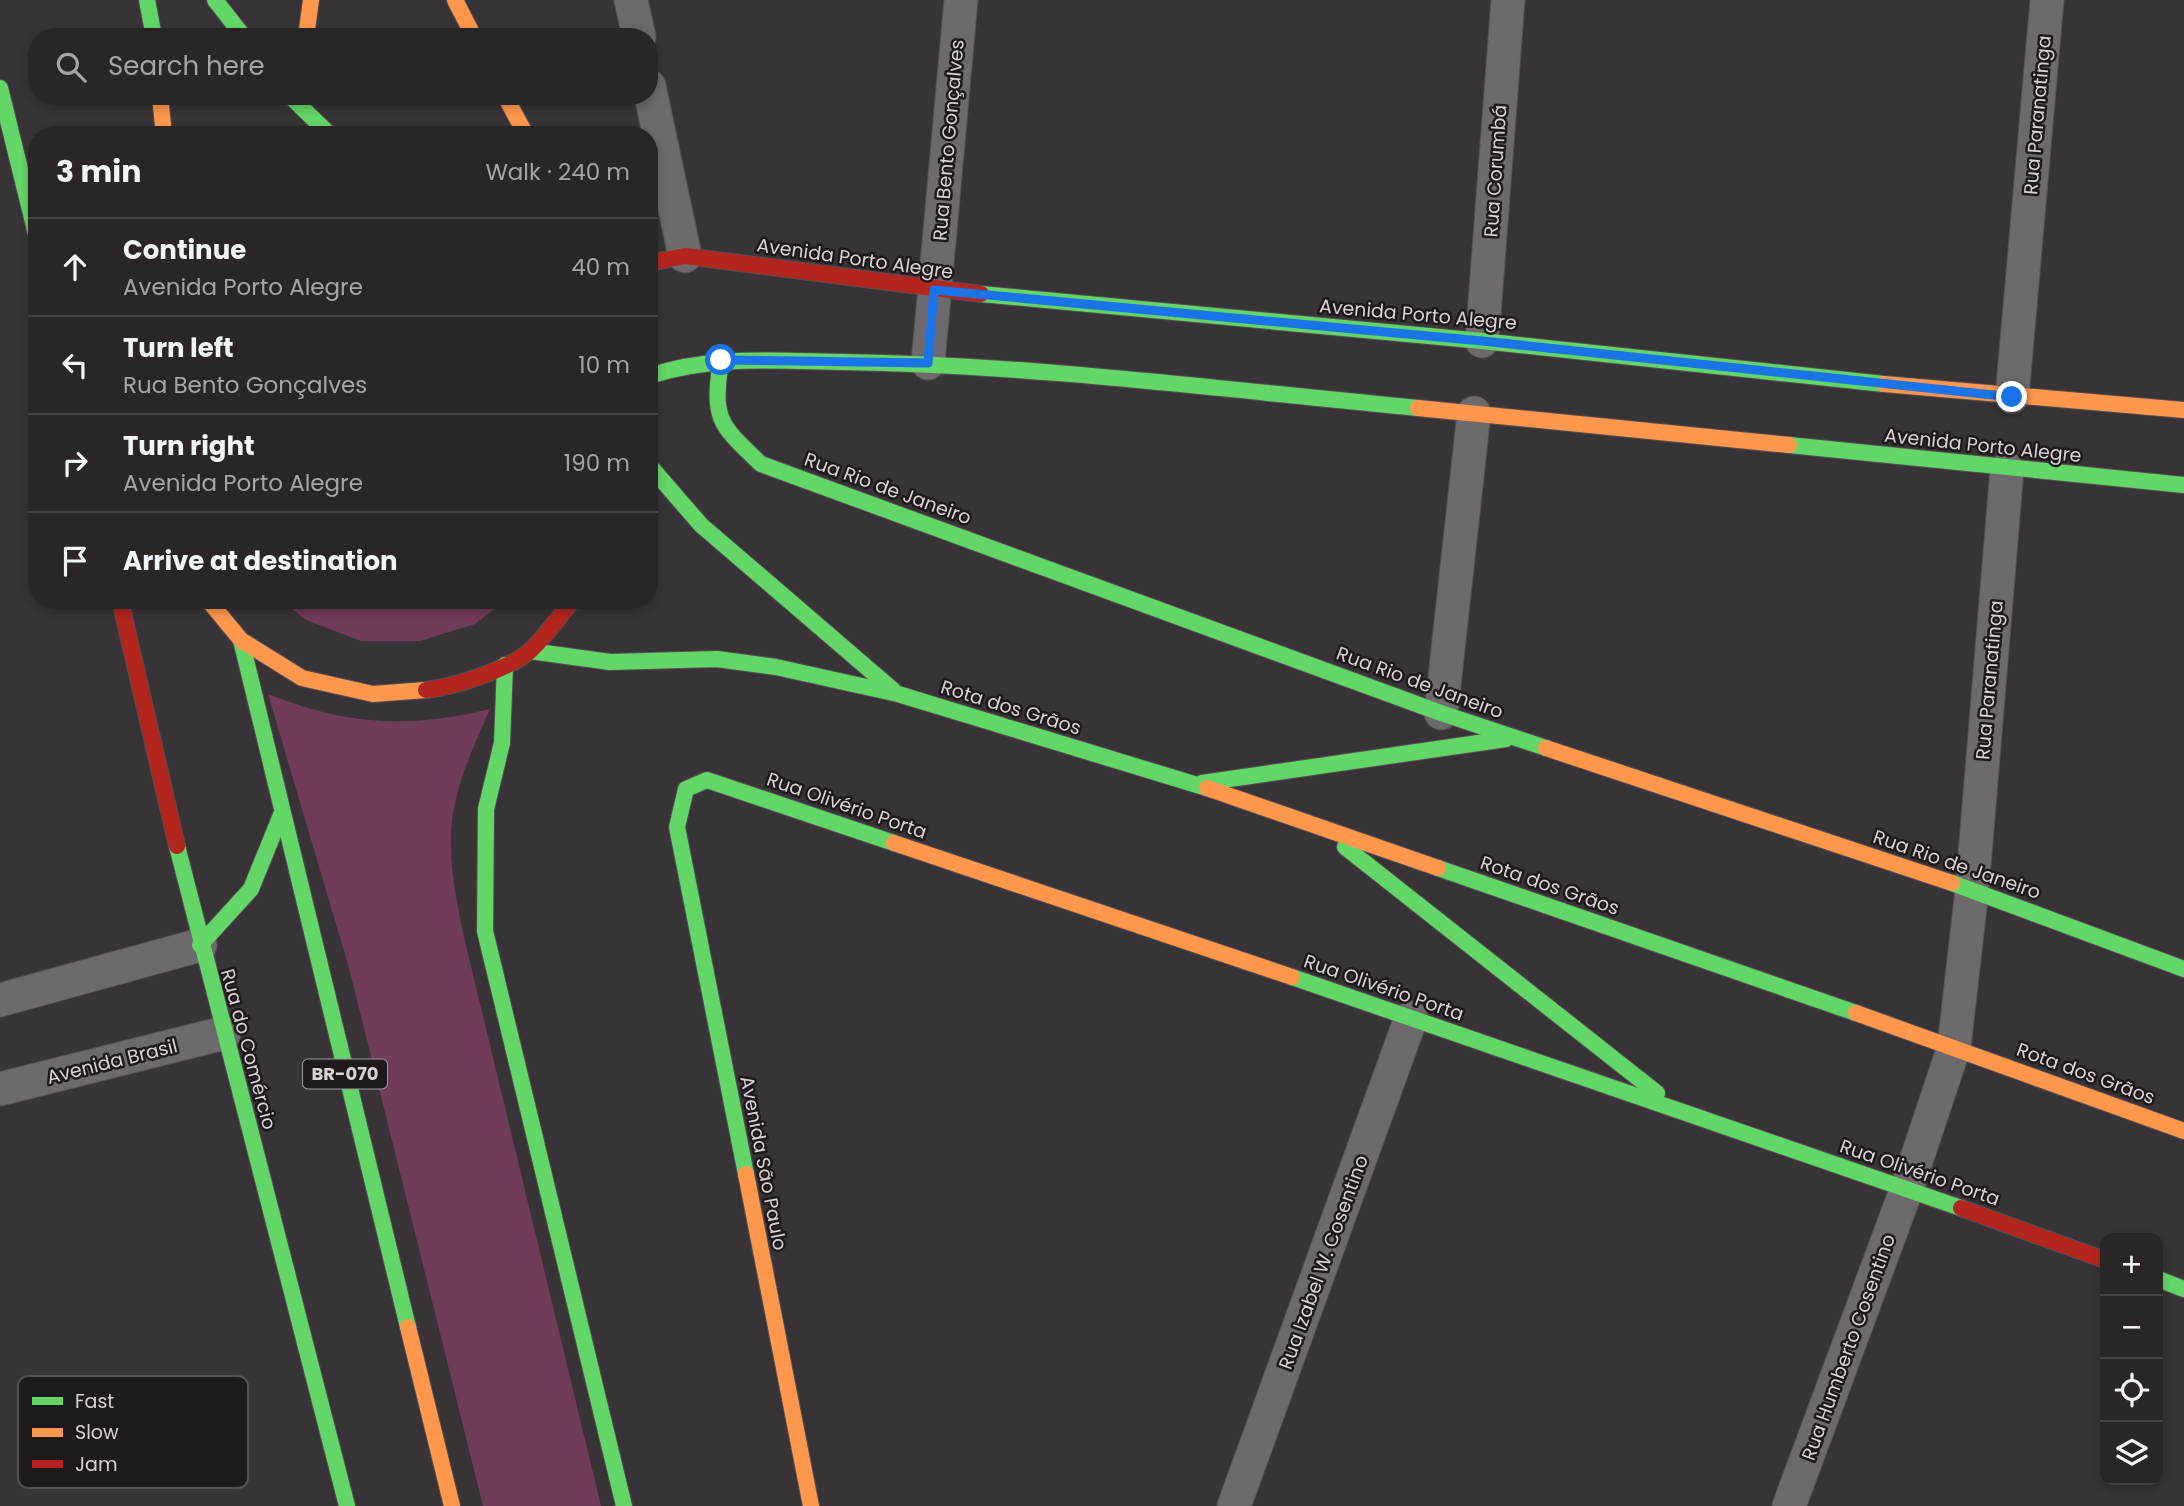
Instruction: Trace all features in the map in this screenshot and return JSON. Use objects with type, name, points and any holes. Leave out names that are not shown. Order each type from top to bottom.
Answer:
[{"type":"main road","points":[[147,0],[152,28]]},
{"type":"main road","points":[[215,0],[237,28]]},
{"type":"main road","points":[[307,28],[311,0]]},
{"type":"main road","points":[[455,0],[469,28]]},
{"type":"main road","points":[[0,88],[10,172],[28,216]]},
{"type":"main road","points":[[161,105],[163,126]]},
{"type":"main road","points":[[301,105],[322,126]]},
{"type":"main road","points":[[510,105],[521,126]]},
{"type":"main road","name":"Avenida Porto Alegre","points":[[658,261],[685,256],[934,290],[1482,341],[2012,397],[2184,410]]},
{"type":"main road","name":"Avenida Porto Alegre","points":[[658,373],[679,366],[721,360],[928,363],[1474,413],[2184,485]]},
{"type":"main road","name":"Rua Rio de Janeiro","points":[[721,360],[716,392],[723,428],[761,464],[1441,713],[1972,890],[2184,969]]},
{"type":"main road","name":"Rota dos Grãos","points":[[658,475],[701,525],[898,694]]},
{"type":"main road","name":"Rua do Comércio","points":[[122,609],[200,945],[347,1506]]},
{"type":"main road","name":"BR-070","points":[[215,609],[241,640],[302,678],[373,694],[445,688],[505,665],[530,651],[565,609]]},
{"type":"main road","name":"BR-070","points":[[241,640],[281,815],[452,1506]]},
{"type":"main road","name":"Rota dos Grãos","points":[[530,651],[610,662],[716,659],[776,667],[898,694],[1195,784],[1954,1047],[2184,1131]]},
{"type":"main road","points":[[505,665],[502,743],[486,809],[485,931],[624,1506]]},
{"type":"main road","points":[[1195,784],[1516,738]]},
{"type":"main road","name":"Rua Olivério Porta","points":[[677,827],[686,789],[707,780],[1907,1188],[2100,1258]]},
{"type":"main road","points":[[200,945],[251,889],[281,815]]},
{"type":"main road","name":"Avenida São Paulo","points":[[677,827],[811,1506]]},
{"type":"main road","points":[[1321,828],[1682,1112]]},
{"type":"main road","points":[[2163,1281],[2184,1289]]},
{"type":"street","points":[[631,0],[637,28]]},
{"type":"street","name":"Rua Bento Gonçalves","points":[[928,363],[961,0]]},
{"type":"street","name":"Rua Corumbá","points":[[1482,341],[1508,0]]},
{"type":"street","name":"Rua Paranatinga","points":[[2012,397],[2046,0]]},
{"type":"street","points":[[653,105],[657,126]]},
{"type":"street","points":[[658,128],[685,256]]},
{"type":"street","points":[[1441,713],[1474,413]]},
{"type":"street","name":"Rua Paranatinga","points":[[1954,1047],[1972,890],[2007,469]]},
{"type":"street","points":[[0,1000],[200,945]]},
{"type":"street","name":"Rua Izabel W. Cosentino","points":[[1234,1506],[1411,1018]]},
{"type":"street","name":"Avenida Brasil","points":[[0,1089],[223,1033]]},
{"type":"street","name":"Rua Humberto Cosentino","points":[[1789,1506],[1907,1188],[1954,1047]]},
{"type":"shaded area","points":[[292,609],[494,609],[475,624],[420,641],[361,641],[306,620]]},
{"type":"shaded area","points":[[268,694],[324,712],[378,721],[432,719],[490,709],[464,771],[455,803],[451,837],[454,885],[463,933],[601,1506],[483,1506],[349,968]]},
{"type":"traffic: fast","points":[[147,0],[152,28]]},
{"type":"traffic: fast","points":[[215,0],[237,28]]},
{"type":"traffic: fast","points":[[0,88],[28,202]]},
{"type":"traffic: fast","points":[[299,105],[321,126]]},
{"type":"traffic: fast","points":[[981,294],[1482,341],[1884,384]]},
{"type":"traffic: fast","points":[[721,360],[718,396],[722,420],[736,439],[761,464],[1441,713],[1546,748]]},
{"type":"traffic: fast","points":[[658,373],[697,365],[745,361],[915,364],[1131,379],[1418,408]]},
{"type":"traffic: fast","points":[[1789,445],[2184,485]]},
{"type":"traffic: fast","points":[[658,475],[701,525],[893,690]]},
{"type":"traffic: fast","points":[[241,640],[408,1327]]},
{"type":"traffic: fast","points":[[530,651],[610,662],[717,659],[776,667],[898,694],[1207,788]]},
{"type":"traffic: fast","points":[[505,665],[502,743],[486,809],[485,931],[624,1506]]},
{"type":"traffic: fast","points":[[1202,783],[1506,739]]},
{"type":"traffic: fast","points":[[746,1174],[677,827],[686,789],[707,780],[894,843]]},
{"type":"traffic: fast","points":[[200,945],[251,889],[281,815]]},
{"type":"traffic: fast","points":[[177,846],[347,1506]]},
{"type":"traffic: fast","points":[[1345,847],[1657,1093]]},
{"type":"traffic: fast","points":[[1438,868],[1856,1013]]},
{"type":"traffic: fast","points":[[1952,883],[2184,969]]},
{"type":"traffic: fast","points":[[1292,977],[1961,1208]]},
{"type":"traffic: fast","points":[[2163,1281],[2184,1289]]},
{"type":"traffic: slow","points":[[307,28],[311,0]]},
{"type":"traffic: slow","points":[[455,0],[469,28]]},
{"type":"traffic: slow","points":[[161,105],[163,126]]},
{"type":"traffic: slow","points":[[510,105],[521,126]]},
{"type":"traffic: slow","points":[[1884,384],[2184,410]]},
{"type":"traffic: slow","points":[[1418,408],[1789,445]]},
{"type":"traffic: slow","points":[[215,609],[241,640],[302,678],[373,694],[426,690]]},
{"type":"traffic: slow","points":[[1546,748],[1952,883]]},
{"type":"traffic: slow","points":[[1207,788],[1438,868]]},
{"type":"traffic: slow","points":[[894,843],[1292,977]]},
{"type":"traffic: slow","points":[[1856,1013],[2184,1131]]},
{"type":"traffic: slow","points":[[746,1174],[811,1506]]},
{"type":"traffic: slow","points":[[408,1327],[452,1506]]},
{"type":"traffic: jam","points":[[658,261],[685,256],[981,294]]},
{"type":"traffic: jam","points":[[122,609],[177,846]]},
{"type":"traffic: jam","points":[[426,690],[481,676],[510,664],[531,650],[566,609]]},
{"type":"traffic: jam","points":[[1961,1208],[2100,1258]]},
{"type":"route","points":[[721,360],[928,363],[934,290],[1482,341],[2012,397]]}]
